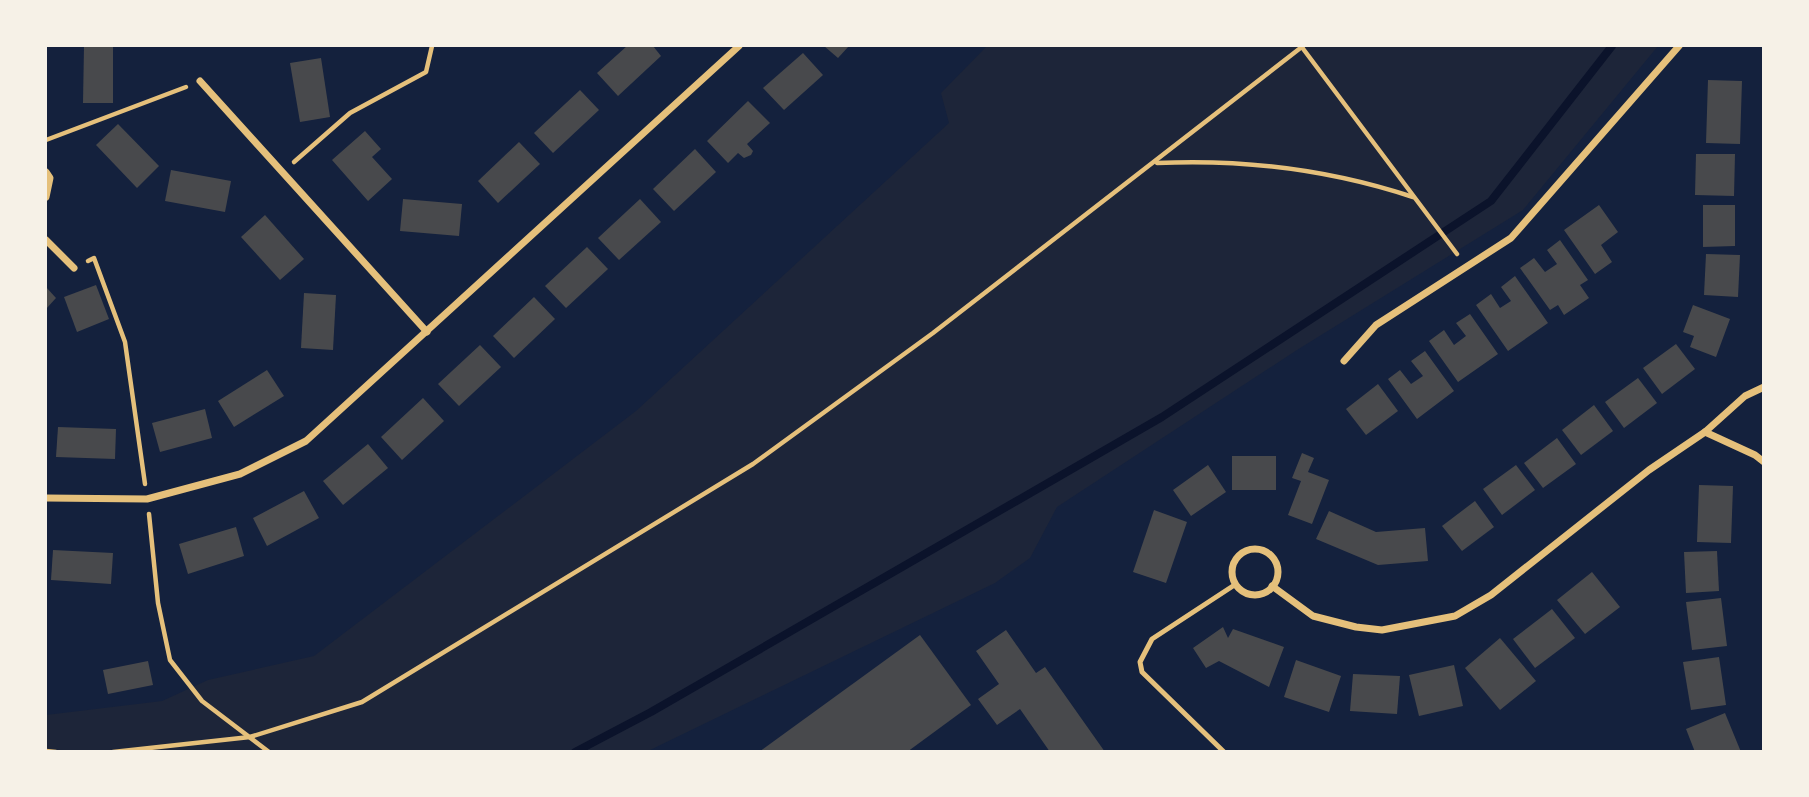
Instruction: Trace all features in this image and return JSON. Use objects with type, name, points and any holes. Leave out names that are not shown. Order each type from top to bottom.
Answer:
[{"type":"street","points":[[46,498],[147,499],[240,474],[306,441],[738,46]]},
{"type":"street","points":[[1344,361],[1376,325],[1511,238],[1679,46]]},
{"type":"street","points":[[200,81],[427,332]]},
{"type":"street","points":[[46,172],[50,178],[46,197]]},
{"type":"street","points":[[46,240],[74,268]]},
{"type":"street","points":[[1272,586],[1313,616],[1356,627],[1382,630],[1455,616],[1491,595],[1649,470],[1706,432],[1745,397],[1763,387]]},
{"type":"street","points":[[1706,432],[1755,455],[1763,462]]},
{"type":"street","points":[[1253,549],[1267,552],[1273,558],[1278,572],[1272,586],[1254,594],[1236,584],[1232,570],[1239,556],[1253,549]]},
{"type":"lane","points":[[1224,751],[1143,672],[1140,662],[1152,639],[1236,584]]},
{"type":"path","points":[[282,172],[350,113],[426,72],[432,46]]},
{"type":"path","points":[[113,751],[250,737],[362,702],[752,464],[933,333],[1154,164],[1302,46],[1451,247]]},
{"type":"path","points":[[46,139],[200,81]]},
{"type":"path","points":[[1154,164],[1208,160],[1298,170],[1363,181],[1414,198]]},
{"type":"path","points":[[250,737],[269,751]]},
{"type":"path","points":[[46,751],[56,751]]},
{"type":"shaded area","points":[[987,46],[1658,46],[1523,210],[1297,350],[1057,507],[1030,558],[995,583],[648,751],[46,752],[46,715],[162,701],[208,680],[314,656],[636,411],[949,123],[941,93]]},
{"type":"building","points":[[84,46],[113,46],[113,103],[83,103]]},
{"type":"building","points":[[627,46],[653,46],[661,56],[618,96],[597,73]]},
{"type":"building","points":[[824,46],[849,46],[838,58]]},
{"type":"building","points":[[803,53],[823,75],[784,110],[763,88]]},
{"type":"building","points":[[321,58],[330,117],[300,122],[290,63]]},
{"type":"building","points":[[1708,80],[1742,81],[1740,144],[1706,143]]},
{"type":"building","points":[[580,90],[599,110],[553,153],[534,133]]},
{"type":"building","points":[[748,101],[770,123],[747,144],[753,151],[751,155],[744,158],[738,153],[728,163],[707,141]]},
{"type":"building","points":[[118,124],[159,166],[137,188],[96,145]]},
{"type":"building","points":[[365,131],[381,149],[372,157],[392,179],[368,201],[332,160]]},
{"type":"building","points":[[519,142],[540,164],[498,203],[478,181]]},
{"type":"building","points":[[695,149],[716,172],[674,211],[653,189]]},
{"type":"building","points":[[1696,154],[1735,154],[1734,196],[1695,195]]},
{"type":"building","points":[[171,170],[231,181],[225,212],[165,201]]},
{"type":"building","points":[[403,199],[462,204],[459,236],[400,231]]},
{"type":"building","points":[[640,199],[661,222],[619,260],[598,238]]},
{"type":"building","points":[[1599,205],[1618,232],[1601,245],[1612,262],[1595,274],[1564,230]]},
{"type":"building","points":[[1703,205],[1735,205],[1735,246],[1703,247]]},
{"type":"building","points":[[265,215],[304,259],[280,280],[241,237]]},
{"type":"building","points":[[1560,240],[1588,280],[1580,285],[1589,298],[1564,315],[1558,305],[1550,310],[1520,268],[1534,258],[1545,272],[1557,264],[1547,250]]},
{"type":"building","points":[[587,247],[608,269],[566,308],[545,286]]},
{"type":"building","points":[[1706,254],[1740,255],[1738,297],[1704,295]]},
{"type":"building","points":[[1515,276],[1548,323],[1508,351],[1476,305],[1491,294],[1500,308],[1511,301],[1501,287]]},
{"type":"building","points":[[96,285],[109,319],[77,332],[64,297]]},
{"type":"building","points":[[46,287],[56,298],[46,309]]},
{"type":"building","points":[[304,293],[336,295],[333,350],[301,348]]},
{"type":"building","points":[[534,297],[555,319],[514,358],[493,336]]},
{"type":"building","points":[[1693,305],[1730,319],[1716,357],[1690,347],[1694,336],[1683,332]]},
{"type":"building","points":[[1470,314],[1498,354],[1458,382],[1429,341],[1444,330],[1454,345],[1466,336],[1456,323]]},
{"type":"building","points":[[1676,344],[1695,369],[1662,394],[1643,368]]},
{"type":"building","points":[[480,345],[501,367],[459,406],[438,384]]},
{"type":"building","points":[[1425,351],[1454,391],[1417,419],[1388,379],[1400,370],[1411,384],[1423,376],[1411,361]]},
{"type":"building","points":[[267,370],[284,396],[234,427],[218,401]]},
{"type":"building","points":[[1638,378],[1657,403],[1624,428],[1605,402]]},
{"type":"building","points":[[1378,384],[1398,411],[1366,435],[1346,409]]},
{"type":"building","points":[[423,398],[444,421],[402,460],[381,437]]},
{"type":"building","points":[[1594,405],[1613,431],[1581,455],[1562,430]]},
{"type":"building","points":[[205,409],[212,438],[160,452],[152,423]]},
{"type":"building","points":[[58,427],[116,429],[115,459],[56,457]]},
{"type":"building","points":[[1557,438],[1576,464],[1543,488],[1524,463]]},
{"type":"building","points":[[368,444],[388,468],[343,505],[323,481]]},
{"type":"building","points":[[1302,453],[1314,458],[1308,472],[1329,480],[1312,524],[1288,515],[1301,481],[1292,478]]},
{"type":"building","points":[[1232,456],[1276,456],[1276,490],[1232,490]]},
{"type":"building","points":[[1208,465],[1226,492],[1191,516],[1173,490]]},
{"type":"building","points":[[1516,465],[1535,490],[1502,515],[1483,489]]},
{"type":"building","points":[[1699,485],[1733,486],[1731,543],[1697,542]]},
{"type":"building","points":[[304,491],[319,518],[267,546],[253,518]]},
{"type":"building","points":[[1475,501],[1494,527],[1462,551],[1442,526]]},
{"type":"building","points":[[1154,510],[1187,522],[1166,583],[1133,572]]},
{"type":"building","points":[[1329,511],[1376,532],[1425,528],[1428,561],[1378,565],[1316,539]]},
{"type":"building","points":[[236,527],[244,556],[188,574],[179,544]]},
{"type":"building","points":[[53,550],[113,553],[111,584],[51,580]]},
{"type":"building","points":[[1717,551],[1719,591],[1686,593],[1684,552]]},
{"type":"building","points":[[1592,572],[1620,607],[1585,634],[1557,600]]},
{"type":"building","points":[[1721,598],[1727,646],[1692,650],[1686,602]]},
{"type":"building","points":[[1552,609],[1575,638],[1535,668],[1513,639]]},
{"type":"building","points":[[1223,627],[1228,638],[1233,629],[1284,647],[1269,687],[1219,661],[1206,668],[1193,648]]},
{"type":"building","points":[[1006,630],[1036,673],[1045,667],[1105,752],[1050,752],[1020,709],[997,725],[978,699],[999,684],[976,651]]},
{"type":"building","points":[[920,635],[971,705],[907,752],[759,752]]},
{"type":"building","points":[[1500,638],[1536,681],[1500,710],[1465,668]]},
{"type":"building","points":[[1719,657],[1726,705],[1691,710],[1683,662]]},
{"type":"building","points":[[1296,660],[1341,676],[1329,712],[1284,697]]},
{"type":"building","points":[[148,661],[153,685],[108,694],[103,670]]},
{"type":"building","points":[[1454,665],[1463,706],[1419,716],[1409,675]]},
{"type":"building","points":[[1353,674],[1400,676],[1397,714],[1350,711]]},
{"type":"building","points":[[1725,713],[1741,752],[1695,752],[1686,729]]},
{"type":"waterway","points":[[575,752],[651,712],[1162,417],[1491,201],[1612,46]]}]
